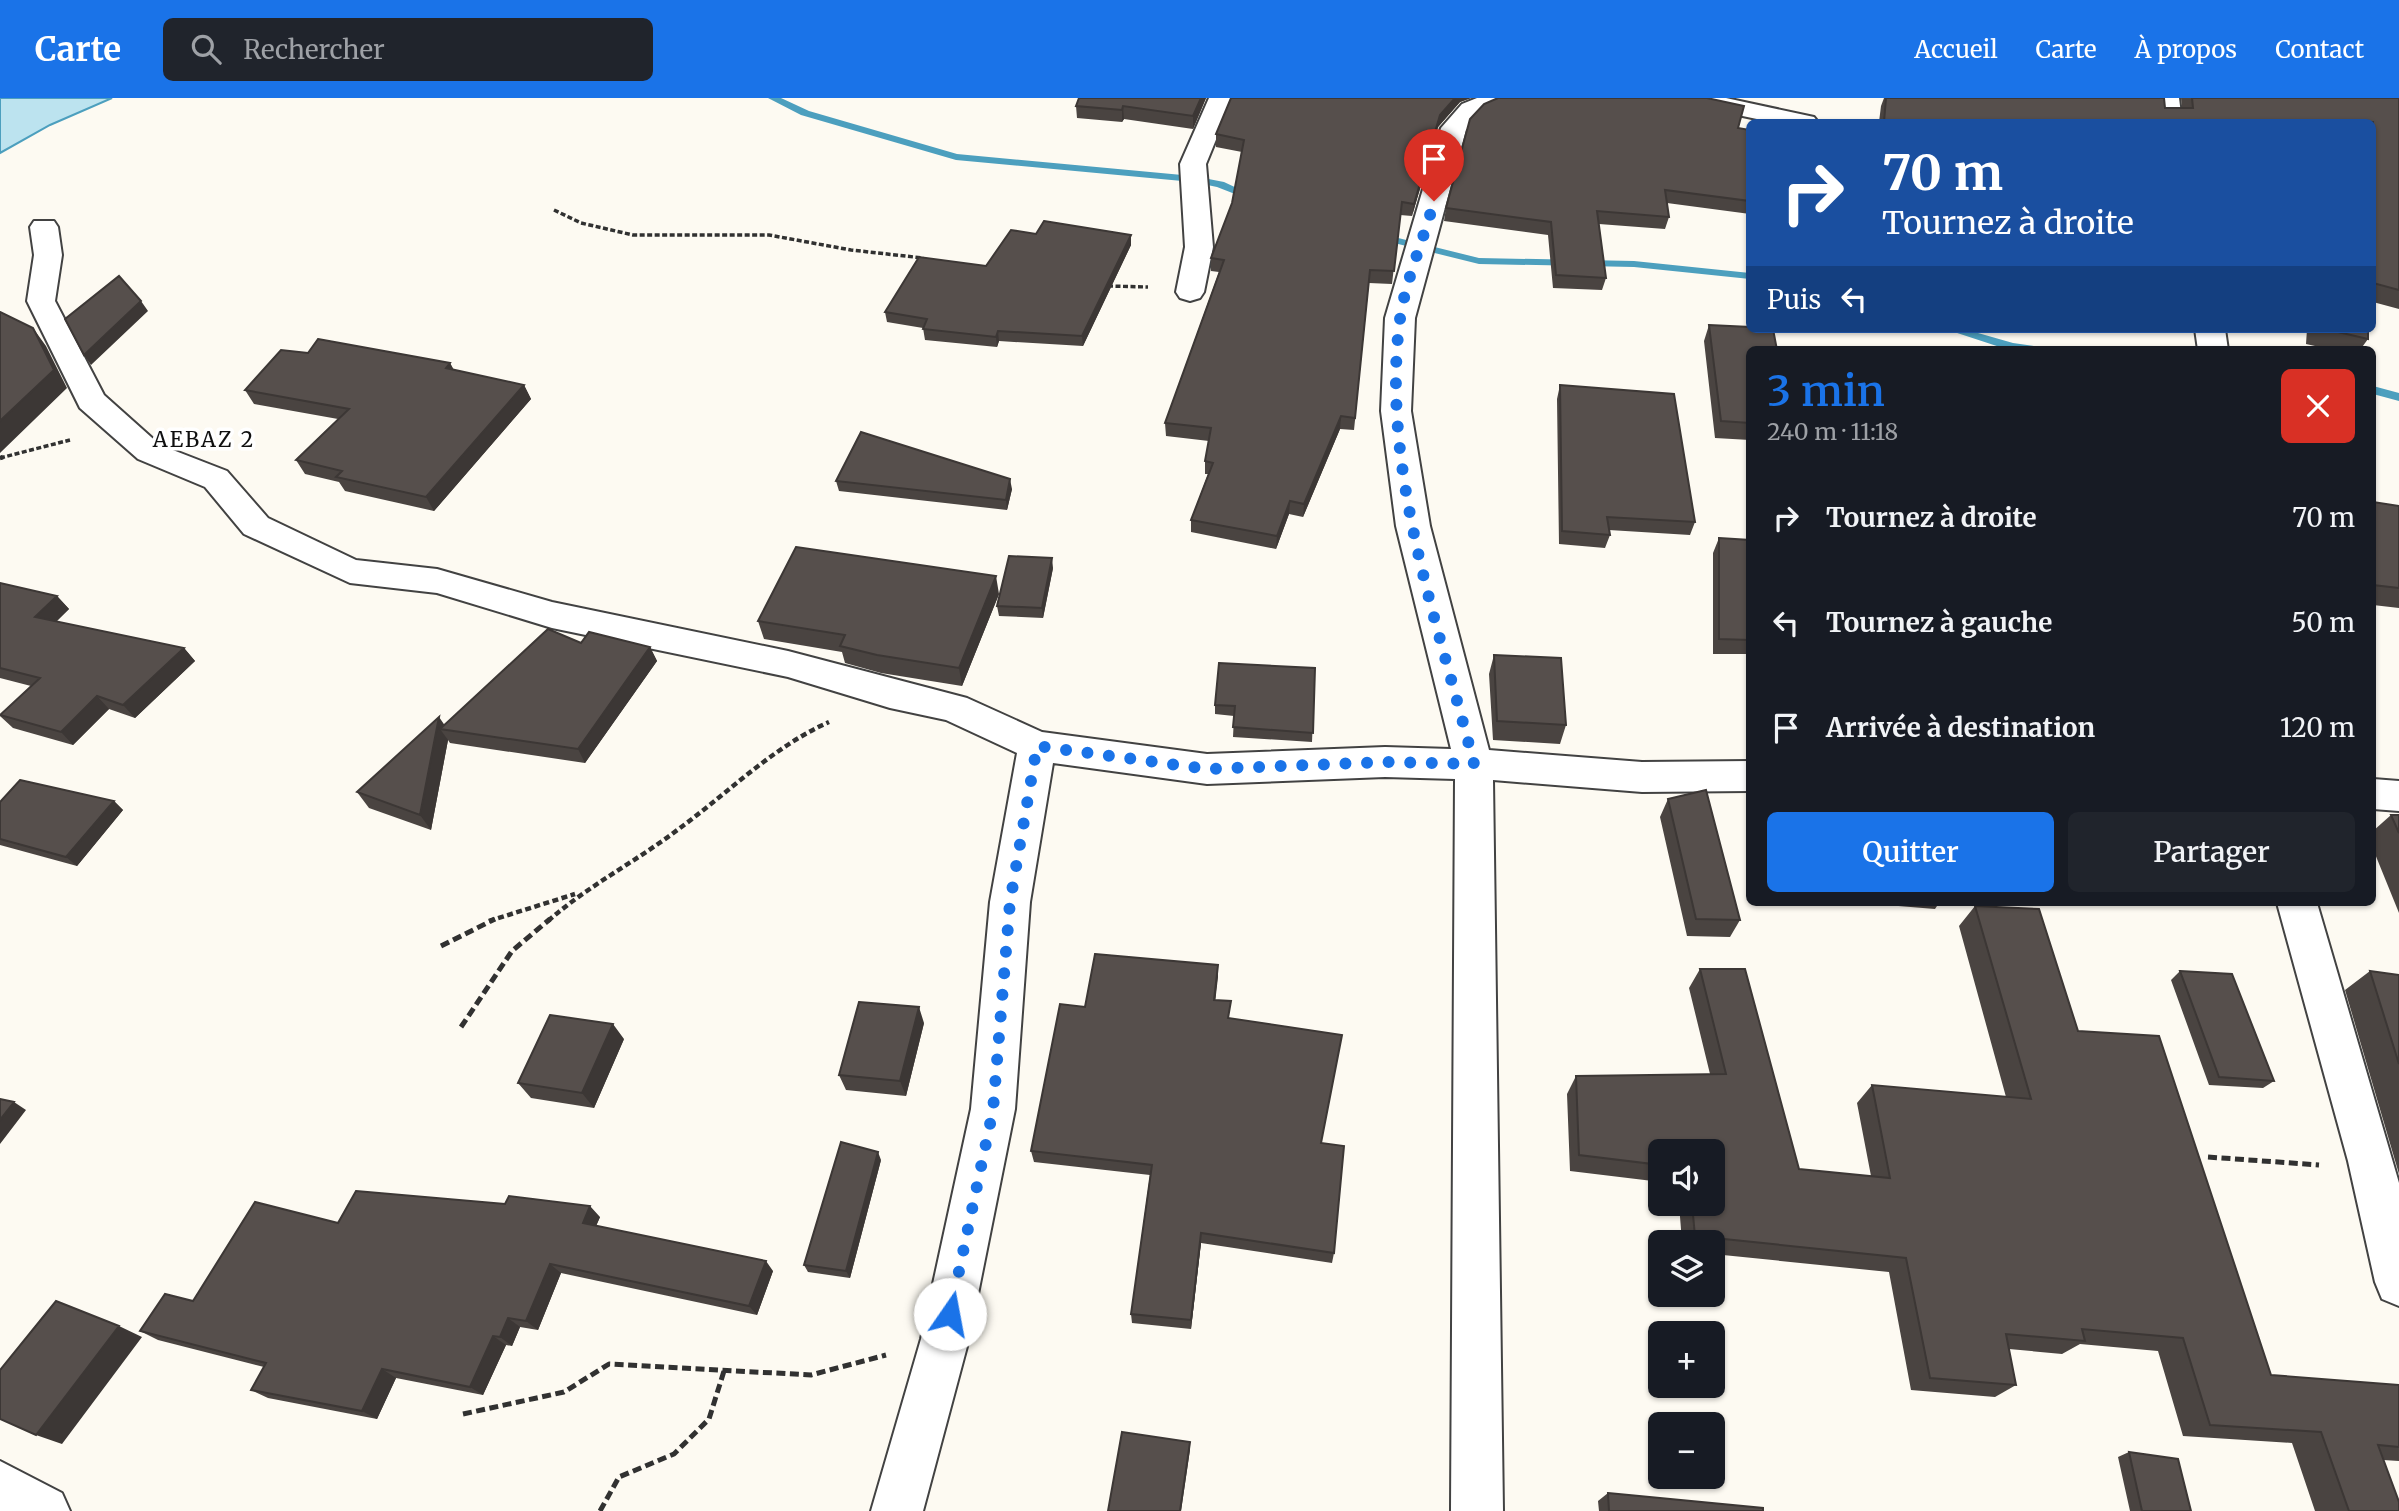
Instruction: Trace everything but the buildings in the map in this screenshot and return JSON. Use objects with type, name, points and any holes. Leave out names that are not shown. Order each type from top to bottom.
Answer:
[{"type":"street","points":[[1190,292],[1199,247],[1193,164],[1221,98]]},
{"type":"street","points":[[1477,1511],[1474,764],[1413,526],[1395,411],[1400,318],[1454,128],[1471,109],[1499,98]]},
{"type":"street","points":[[1690,98],[1799,114]]},
{"type":"street","points":[[2167,98],[2170,119]]},
{"type":"street","points":[[44,227],[48,255],[41,301],[91,401],[149,452],[216,479],[256,526],[350,571],[437,581],[552,615],[788,664],[890,694],[954,708],[1037,746],[1207,769],[1385,762],[1474,764],[1642,777],[1746,776]]},
{"type":"street","points":[[897,1511],[945,1339],[993,1110],[1010,902],[1037,746]]},
{"type":"street","points":[[2376,794],[2399,796]]},
{"type":"street","points":[[2298,906],[2371,1161],[2399,1282]]},
{"type":"street","points":[[0,1487],[44,1511]]},
{"type":"path","points":[[554,210],[577,223],[635,237],[667,238],[715,232],[760,234],[868,253],[930,259]]},
{"type":"path","points":[[1108,286],[1190,292]]},
{"type":"path","points":[[0,458],[120,427]]},
{"type":"path","points":[[461,1027],[512,951],[580,893],[678,830],[798,736],[890,694]]},
{"type":"path","points":[[441,946],[488,921],[580,893]]},
{"type":"path","points":[[2208,1157],[2350,1167],[2371,1161]]},
{"type":"path","points":[[463,1414],[564,1392],[609,1364],[811,1375],[945,1339]]},
{"type":"path","points":[[600,1511],[619,1477],[674,1454],[709,1419],[724,1371]]},
{"type":"water","points":[[0,98],[112,98],[50,125],[0,153]]},
{"type":"waterway","points":[[773,98],[805,113],[956,157],[1193,179],[1220,184],[1253,198]]},
{"type":"waterway","points":[[1378,236],[1479,261],[1634,264],[1746,276]]},
{"type":"waterway","points":[[1965,333],[2009,346]]},
{"type":"waterway","points":[[2376,391],[2399,397]]},
{"type":"district","name":"AEBAZ 2","points":[[204,440]]},
{"type":"route","points":[[950,1314],[993,1110],[1010,902],[1037,746],[1207,769],[1385,762],[1474,764],[1413,526],[1395,411],[1400,318],[1434,201]]}]
